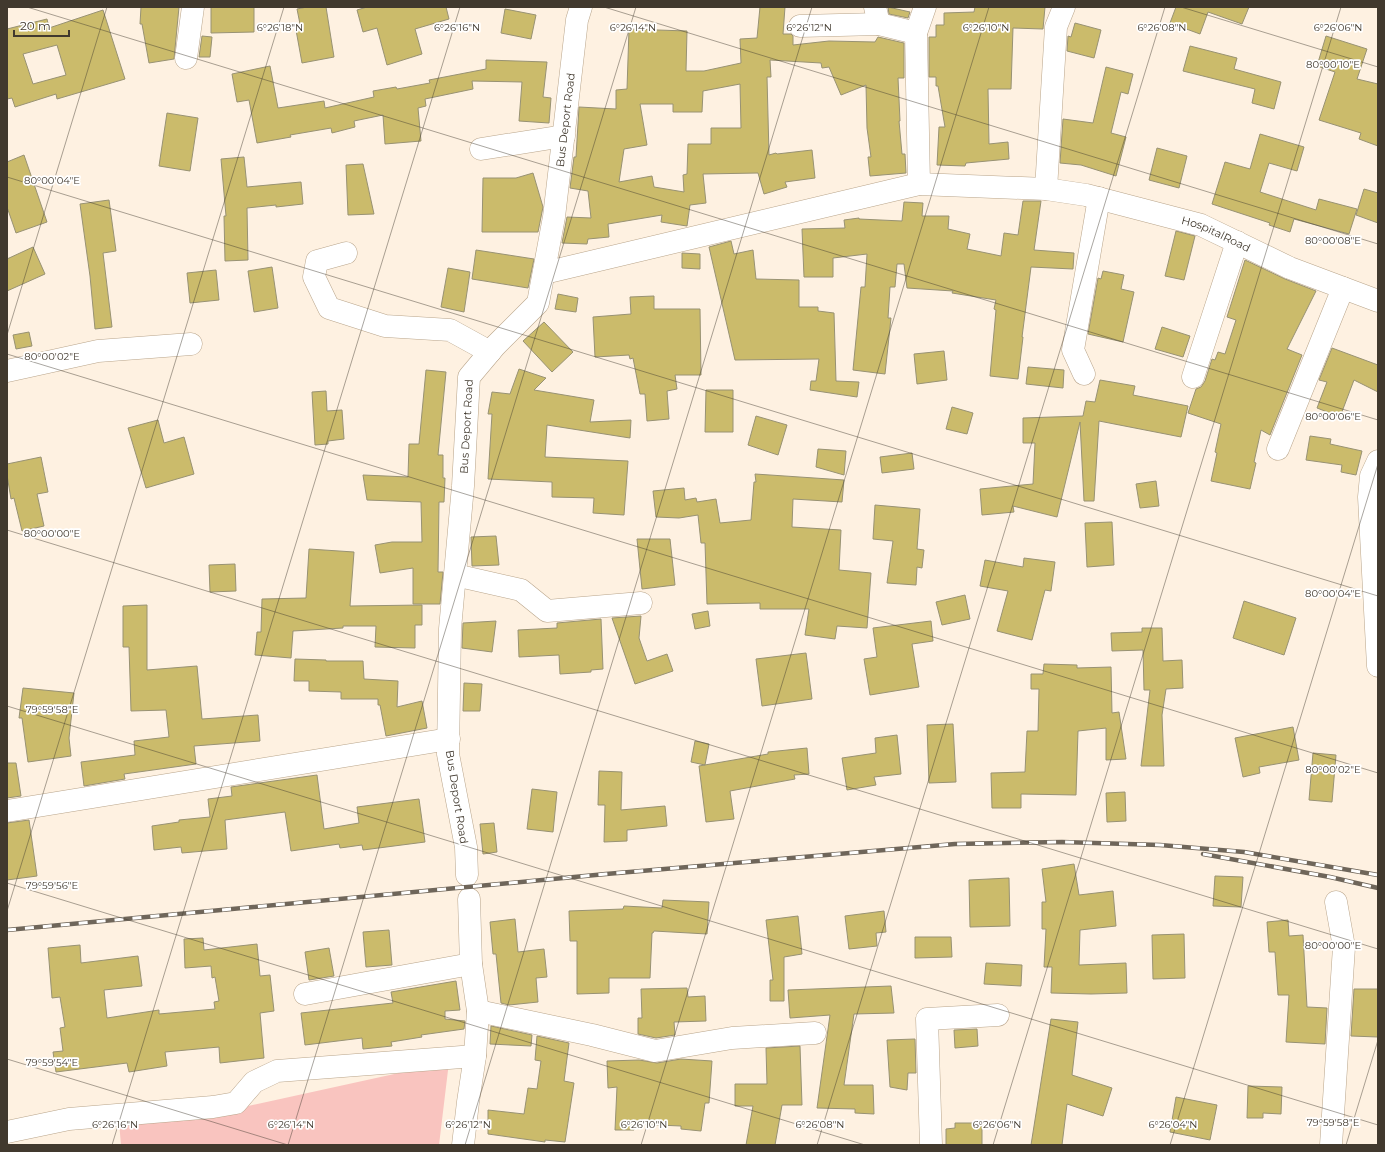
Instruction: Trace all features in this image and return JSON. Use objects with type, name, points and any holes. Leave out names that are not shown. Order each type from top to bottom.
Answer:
[{"type":"street","points":[[186,58],[193,7]]},
{"type":"street","name":"Bus Deport Road","points":[[467,874],[466,847],[448,754],[450,629],[463,486],[469,376],[538,302],[554,217],[577,20],[581,7]]},
{"type":"street","points":[[919,184],[916,33],[925,7]]},
{"type":"street","points":[[1046,189],[1056,27],[1064,7]]},
{"type":"street","points":[[800,26],[877,16],[916,33]]},
{"type":"street","points":[[481,150],[564,136]]},
{"type":"street","name":"HospitalRoad","points":[[544,273],[919,184],[1046,189],[1099,198],[1201,225],[1290,268],[1378,301]]},
{"type":"street","points":[[1084,374],[1073,350],[1099,198]]},
{"type":"street","points":[[1193,377],[1237,242]]},
{"type":"street","points":[[346,253],[317,261],[314,277],[330,308],[384,326],[450,330],[490,352]]},
{"type":"street","points":[[1278,449],[1343,288]]},
{"type":"street","points":[[7,371],[98,351],[191,344]]},
{"type":"street","points":[[1378,461],[1371,476],[1369,497],[1378,666]]},
{"type":"street","points":[[455,575],[522,590],[547,611],[641,603]]},
{"type":"street","points":[[7,811],[449,739]]},
{"type":"street","points":[[464,1145],[468,1102],[475,1056],[478,1011],[471,964],[469,899]]},
{"type":"street","points":[[1331,1145],[1344,947],[1336,902]]},
{"type":"street","points":[[305,994],[471,964]]},
{"type":"street","points":[[478,1011],[592,1035],[654,1051],[732,1038],[815,1033]]},
{"type":"street","points":[[931,1145],[927,1019],[998,1015]]},
{"type":"street","points":[[7,1132],[69,1119],[213,1107],[236,1103],[254,1082],[277,1071],[475,1056]]},
{"type":"shaded area","points":[[449,1062],[439,1145],[121,1145],[119,1122],[239,1108]]},
{"type":"building","points":[[141,7],[179,7],[174,59],[149,63],[142,24],[140,24]]},
{"type":"building","points":[[211,7],[254,7],[254,32],[211,33]]},
{"type":"building","points":[[307,7],[326,7],[334,57],[302,63],[296,30],[301,29],[297,9]]},
{"type":"building","points":[[367,7],[446,7],[449,19],[415,29],[422,54],[387,65],[377,28],[363,32],[357,10]]},
{"type":"building","points":[[760,7],[785,7],[783,34],[791,34],[793,36],[793,45],[829,41],[875,42],[878,37],[904,43],[904,78],[898,78],[899,121],[902,154],[905,154],[906,173],[870,176],[868,157],[871,157],[867,128],[866,85],[841,95],[829,67],[822,68],[821,63],[770,60],[771,77],[767,77],[769,155],[812,150],[815,178],[785,182],[787,187],[764,194],[758,173],[703,174],[706,203],[690,205],[687,226],[661,222],[662,215],[608,224],[609,237],[588,239],[587,244],[562,243],[567,217],[591,218],[588,191],[570,188],[574,157],[576,157],[579,107],[616,109],[616,90],[627,89],[629,29],[687,31],[686,71],[704,71],[741,63],[740,39],[757,38]],"holes":[[[740,84],[741,128],[711,128],[711,144],[688,144],[687,174],[683,175],[684,192],[654,187],[652,176],[619,182],[624,149],[647,145],[640,104],[673,104],[673,112],[702,112],[703,91]]]},
{"type":"building","points":[[888,7],[910,12],[908,18],[889,14]]},
{"type":"building","points":[[975,7],[1045,7],[1043,29],[1013,28],[1011,89],[988,89],[989,144],[1008,142],[1009,159],[966,163],[965,166],[937,165],[939,127],[945,127],[938,86],[936,86],[936,77],[929,77],[929,37],[936,37],[936,25],[944,25],[944,13],[974,12]]},
{"type":"building","points":[[1176,7],[1249,7],[1242,24],[1208,12],[1200,34],[1170,23]]},
{"type":"building","points":[[505,9],[536,15],[531,39],[501,33]]},
{"type":"building","points":[[103,10],[125,79],[57,99],[56,94],[15,107],[12,98],[7,99],[7,29],[47,19],[49,28]],"holes":[[[57,45],[66,75],[33,84],[23,54]]]},
{"type":"building","points":[[1075,23],[1101,30],[1094,58],[1067,51],[1068,36],[1071,37]]},
{"type":"building","points":[[202,36],[212,37],[210,57],[199,57]]},
{"type":"building","points":[[1326,36],[1367,49],[1357,79],[1378,84],[1378,146],[1359,139],[1361,133],[1319,120],[1335,72],[1317,66]]},
{"type":"building","points":[[1190,46],[1237,58],[1234,69],[1281,82],[1274,109],[1252,103],[1255,89],[1183,71]]},
{"type":"building","points":[[486,60],[547,62],[543,97],[551,98],[549,123],[519,121],[522,82],[472,81],[473,89],[425,99],[426,106],[418,108],[421,141],[385,144],[383,115],[354,121],[355,127],[332,133],[331,128],[290,135],[291,137],[257,143],[249,100],[237,102],[232,74],[270,66],[278,108],[324,101],[325,108],[374,97],[373,91],[396,87],[397,89],[430,83],[429,80],[486,69]]},
{"type":"building","points":[[1106,67],[1133,74],[1128,94],[1121,92],[1111,133],[1126,137],[1116,176],[1081,165],[1060,163],[1063,119],[1093,123]]},
{"type":"building","points":[[167,113],[198,118],[190,171],[159,166]]},
{"type":"building","points":[[1260,134],[1304,147],[1297,171],[1269,163],[1260,192],[1316,210],[1319,199],[1357,209],[1349,234],[1294,219],[1290,232],[1269,225],[1270,223],[1212,204],[1225,162],[1250,169]]},
{"type":"building","points":[[1157,148],[1187,156],[1179,188],[1149,180]]},
{"type":"building","points":[[24,155],[47,222],[16,233],[7,207],[7,162]]},
{"type":"building","points":[[244,157],[247,187],[301,182],[303,204],[247,208],[248,260],[225,261],[224,216],[226,216],[221,159]]},
{"type":"building","points":[[363,164],[374,214],[348,215],[346,165]]},
{"type":"building","points":[[533,173],[543,207],[538,232],[482,232],[483,178],[516,178]]},
{"type":"building","points":[[1364,189],[1378,193],[1378,223],[1356,215]]},
{"type":"building","points":[[109,200],[116,251],[103,253],[112,327],[95,329],[90,276],[80,204]]},
{"type":"building","points":[[1023,201],[1041,201],[1034,250],[1074,253],[1073,269],[1031,267],[1018,379],[990,376],[996,310],[994,309],[996,300],[952,293],[953,291],[907,288],[904,264],[897,264],[895,287],[890,287],[888,318],[891,318],[885,374],[853,370],[861,287],[865,287],[867,254],[833,258],[833,277],[804,277],[802,229],[845,228],[844,220],[859,218],[902,221],[904,202],[923,203],[922,216],[949,216],[948,229],[970,234],[967,249],[1001,256],[1004,233],[1018,235]]},
{"type":"building","points":[[1176,231],[1195,236],[1184,280],[1165,276]]},
{"type":"building","points":[[731,241],[734,254],[753,250],[756,279],[799,280],[799,307],[818,307],[818,311],[834,313],[836,381],[859,382],[857,397],[810,390],[811,381],[816,381],[819,359],[735,360],[709,247]]},
{"type":"building","points":[[33,247],[45,274],[7,291],[7,259]]},
{"type":"building","points":[[476,250],[534,259],[528,288],[472,279]]},
{"type":"building","points":[[682,253],[700,254],[700,269],[682,268]]},
{"type":"building","points":[[1245,260],[1285,279],[1316,291],[1287,349],[1302,355],[1270,435],[1261,430],[1250,489],[1211,481],[1221,424],[1188,413],[1196,389],[1201,387],[1205,381],[1212,359],[1215,360],[1218,352],[1225,354],[1236,320],[1227,317]]},
{"type":"building","points":[[272,267],[278,308],[254,312],[248,271]]},
{"type":"building","points":[[448,268],[470,272],[464,312],[441,307]]},
{"type":"building","points":[[216,270],[219,300],[190,303],[187,273]]},
{"type":"building","points":[[1103,271],[1124,275],[1121,289],[1134,292],[1123,342],[1088,334],[1098,278],[1101,279]]},
{"type":"building","points":[[558,294],[578,298],[576,312],[555,309]]},
{"type":"building","points":[[654,296],[654,309],[700,309],[701,375],[675,375],[677,389],[667,391],[669,419],[647,421],[645,394],[640,394],[633,358],[630,359],[629,355],[595,357],[593,317],[631,314],[630,297]]},
{"type":"building","points":[[544,322],[573,352],[552,372],[523,341]]},
{"type":"building","points":[[1162,327],[1190,336],[1183,357],[1155,349]]},
{"type":"building","points":[[29,332],[32,346],[16,349],[13,335]]},
{"type":"building","points":[[1332,348],[1378,365],[1378,392],[1354,380],[1340,417],[1317,408],[1327,382],[1319,380]]},
{"type":"building","points":[[944,351],[947,380],[917,384],[914,354]]},
{"type":"building","points":[[1028,367],[1064,370],[1063,388],[1026,384]]},
{"type":"building","points":[[519,369],[546,378],[534,390],[594,400],[590,422],[631,420],[630,438],[547,425],[545,457],[628,461],[624,515],[593,513],[594,498],[552,497],[552,482],[488,479],[492,414],[488,414],[492,392],[510,394]]},
{"type":"building","points":[[426,370],[446,372],[438,455],[443,455],[443,478],[445,478],[444,502],[439,502],[438,572],[443,572],[440,604],[413,604],[413,568],[380,573],[375,545],[392,542],[422,542],[421,502],[367,500],[363,475],[408,477],[409,444],[419,444]]},
{"type":"building","points":[[1100,380],[1135,386],[1133,395],[1188,406],[1181,437],[1099,421],[1094,501],[1084,501],[1080,422],[1057,517],[1013,506],[1014,512],[982,515],[980,489],[1033,484],[1035,443],[1023,443],[1023,418],[1083,416],[1086,401],[1095,402]]},
{"type":"building","points":[[706,390],[733,390],[733,432],[705,432]]},
{"type":"building","points":[[326,391],[327,411],[342,410],[344,439],[328,441],[328,444],[315,445],[312,392]]},
{"type":"building","points":[[952,407],[973,413],[967,434],[946,429]]},
{"type":"building","points":[[756,416],[787,425],[778,455],[748,445]]},
{"type":"building","points":[[158,420],[164,443],[184,437],[194,474],[146,488],[128,428]]},
{"type":"building","points":[[1310,436],[1331,439],[1330,444],[1362,451],[1356,475],[1341,472],[1342,465],[1306,460]]},
{"type":"building","points":[[818,449],[846,451],[844,475],[816,467]]},
{"type":"building","points":[[912,453],[914,469],[882,473],[880,457]]},
{"type":"building","points":[[41,457],[48,492],[37,494],[44,526],[22,531],[14,498],[11,499],[7,475],[7,464]]},
{"type":"building","points":[[755,474],[844,480],[842,502],[793,499],[792,527],[841,530],[839,570],[871,573],[867,628],[837,626],[835,639],[805,635],[809,609],[760,609],[760,603],[707,604],[705,543],[701,543],[698,515],[679,518],[656,517],[653,491],[684,488],[685,500],[696,498],[697,502],[716,499],[720,523],[751,520],[754,482],[756,482]]},
{"type":"building","points":[[1156,481],[1159,506],[1140,508],[1136,484]]},
{"type":"building","points":[[875,505],[920,509],[917,549],[924,550],[922,568],[917,567],[916,585],[887,583],[893,541],[873,539]]},
{"type":"building","points":[[1112,522],[1114,565],[1087,567],[1085,523]]},
{"type":"building","points":[[496,536],[499,565],[472,566],[471,537]]},
{"type":"building","points":[[637,539],[670,539],[675,585],[642,589]]},
{"type":"building","points":[[309,549],[354,552],[350,606],[422,605],[422,625],[415,625],[415,648],[375,647],[376,626],[343,626],[343,628],[293,631],[291,658],[255,655],[257,632],[261,632],[262,599],[306,598]]},
{"type":"building","points":[[1024,558],[1055,562],[1051,591],[1045,590],[1032,640],[997,631],[1008,591],[980,586],[985,560],[1023,567]]},
{"type":"building","points":[[235,564],[236,591],[210,592],[209,565]]},
{"type":"building","points":[[965,595],[970,619],[942,625],[936,602]]},
{"type":"building","points":[[1244,601],[1296,618],[1284,655],[1233,638]]},
{"type":"building","points":[[147,605],[147,670],[197,666],[202,719],[258,715],[260,741],[194,746],[196,764],[124,774],[125,779],[84,786],[81,762],[135,755],[134,741],[169,737],[166,710],[131,711],[129,647],[123,647],[123,606]]},
{"type":"building","points":[[708,611],[710,626],[695,629],[692,614]]},
{"type":"building","points":[[641,616],[639,638],[647,661],[667,654],[673,671],[635,684],[612,618]]},
{"type":"building","points":[[601,619],[603,669],[591,670],[591,672],[560,674],[559,655],[519,657],[518,630],[557,628],[557,623]]},
{"type":"building","points":[[496,621],[492,652],[462,648],[463,623]]},
{"type":"building","points":[[931,621],[933,641],[912,644],[919,687],[870,695],[864,659],[877,657],[873,628]]},
{"type":"building","points":[[1142,628],[1162,628],[1163,661],[1182,660],[1183,688],[1166,689],[1162,715],[1164,766],[1141,766],[1150,690],[1144,690],[1143,650],[1112,651],[1111,633],[1142,632]]},
{"type":"building","points":[[806,653],[812,699],[762,706],[756,659]]},
{"type":"building","points":[[295,659],[363,661],[364,679],[398,681],[397,707],[422,701],[427,728],[386,736],[380,705],[378,705],[378,699],[341,699],[341,692],[309,691],[309,681],[294,681]]},
{"type":"building","points":[[1044,664],[1077,665],[1077,668],[1111,667],[1112,713],[1119,712],[1126,759],[1106,760],[1106,728],[1078,731],[1076,795],[1021,794],[1021,808],[992,808],[991,773],[1025,772],[1027,731],[1038,731],[1039,689],[1031,689],[1031,674],[1043,674]]},
{"type":"building","points":[[464,683],[482,684],[480,711],[463,711]]},
{"type":"building","points":[[23,688],[74,693],[69,738],[71,756],[28,762],[22,718],[19,718]]},
{"type":"building","points":[[953,724],[956,782],[929,783],[927,725]]},
{"type":"building","points":[[1293,727],[1299,760],[1259,767],[1260,773],[1243,777],[1235,738]]},
{"type":"building","points":[[897,735],[901,774],[874,777],[876,785],[847,790],[842,758],[876,753],[875,738]]},
{"type":"building","points":[[695,741],[709,744],[705,765],[691,762]]},
{"type":"building","points":[[807,748],[809,774],[794,775],[795,779],[730,791],[734,819],[706,822],[699,766],[768,754],[768,752]]},
{"type":"building","points":[[1313,753],[1336,755],[1332,802],[1309,800]]},
{"type":"building","points":[[7,763],[16,763],[21,796],[7,798]]},
{"type":"building","points":[[599,771],[622,772],[621,810],[665,806],[667,826],[627,830],[627,841],[604,842],[605,805],[598,805]]},
{"type":"building","points":[[317,775],[324,829],[359,823],[357,807],[419,799],[425,842],[363,850],[362,845],[340,848],[339,844],[291,851],[285,812],[225,820],[227,849],[182,853],[181,847],[154,850],[152,826],[179,822],[179,820],[210,817],[208,799],[232,796],[231,787]]},
{"type":"building","points":[[532,789],[557,792],[553,832],[527,829]]},
{"type":"building","points":[[1125,792],[1126,821],[1107,822],[1106,793]]},
{"type":"building","points":[[29,820],[37,876],[7,880],[7,823]]},
{"type":"building","points":[[494,823],[497,852],[483,854],[480,824]]},
{"type":"building","points":[[1074,864],[1079,895],[1113,891],[1116,926],[1080,930],[1079,965],[1126,963],[1127,993],[1051,993],[1052,967],[1044,967],[1046,929],[1042,929],[1042,902],[1046,902],[1042,869]]},
{"type":"building","points":[[1215,876],[1243,877],[1241,907],[1213,906]]},
{"type":"building","points":[[1009,878],[1010,926],[970,927],[969,880]]},
{"type":"building","points":[[663,900],[709,902],[707,934],[654,931],[652,933],[650,978],[609,978],[609,993],[577,994],[577,941],[570,941],[569,911],[623,909],[624,906],[662,908]]},
{"type":"building","points":[[884,911],[886,932],[876,933],[877,946],[849,949],[845,916]]},
{"type":"building","points":[[798,916],[802,954],[784,957],[784,1001],[770,1001],[770,980],[773,980],[766,920]]},
{"type":"building","points":[[515,919],[518,952],[544,949],[547,977],[536,978],[538,1002],[509,1005],[501,1003],[496,954],[493,954],[490,922]]},
{"type":"building","points":[[1288,920],[1289,936],[1303,935],[1307,1007],[1327,1008],[1325,1044],[1286,1042],[1289,995],[1278,995],[1275,952],[1269,952],[1267,922]]},
{"type":"building","points":[[389,930],[392,965],[366,967],[363,932]]},
{"type":"building","points":[[1184,934],[1185,978],[1153,979],[1152,935]]},
{"type":"building","points":[[915,937],[951,937],[952,957],[915,958]]},
{"type":"building","points":[[203,938],[204,950],[257,944],[260,976],[270,975],[274,1011],[260,1013],[264,1058],[220,1063],[219,1047],[165,1052],[167,1066],[129,1072],[127,1063],[56,1072],[53,1052],[63,1051],[60,1028],[65,1027],[60,997],[52,998],[48,948],[80,945],[81,963],[138,956],[142,986],[104,990],[107,1018],[159,1010],[159,1014],[215,1009],[214,1002],[219,1001],[215,977],[212,978],[211,966],[185,968],[184,939]]},
{"type":"building","points":[[329,948],[334,976],[309,980],[305,952]]},
{"type":"building","points":[[986,963],[1022,965],[1021,986],[984,984]]},
{"type":"building","points":[[456,981],[460,1010],[445,1011],[445,1019],[465,1021],[464,1029],[421,1035],[422,1037],[391,1042],[392,1046],[363,1049],[362,1038],[305,1045],[301,1013],[393,1003],[391,992]]},
{"type":"building","points":[[891,986],[894,1013],[854,1014],[844,1085],[873,1085],[874,1114],[855,1113],[855,1109],[817,1108],[830,1015],[790,1018],[788,990]]},
{"type":"building","points":[[687,988],[688,997],[705,996],[706,1021],[674,1022],[675,1035],[656,1038],[638,1034],[638,1018],[642,1018],[641,989]]},
{"type":"building","points":[[1354,989],[1378,989],[1378,1037],[1351,1036]]},
{"type":"building","points":[[1051,1019],[1078,1022],[1072,1075],[1112,1088],[1103,1116],[1067,1104],[1062,1145],[1031,1145]]},
{"type":"building","points":[[491,1026],[532,1035],[531,1046],[490,1044]]},
{"type":"building","points":[[977,1029],[978,1046],[955,1048],[954,1030]]},
{"type":"building","points":[[537,1036],[569,1043],[564,1081],[574,1083],[565,1142],[545,1140],[545,1142],[488,1134],[488,1110],[524,1114],[528,1088],[537,1089],[541,1061],[535,1060]]},
{"type":"building","points":[[915,1039],[916,1073],[908,1073],[907,1090],[890,1087],[887,1040]]},
{"type":"building","points":[[800,1046],[802,1105],[782,1105],[775,1145],[746,1145],[753,1106],[735,1106],[735,1084],[767,1084],[766,1048]]},
{"type":"building","points":[[681,1059],[712,1061],[709,1103],[705,1103],[701,1131],[681,1129],[681,1126],[634,1124],[634,1130],[615,1130],[617,1087],[608,1088],[607,1061],[639,1060],[657,1063]]},
{"type":"building","points":[[1248,1086],[1282,1087],[1281,1114],[1263,1113],[1263,1118],[1247,1118]]},
{"type":"building","points":[[1176,1097],[1217,1105],[1210,1140],[1170,1132]]},
{"type":"building","points":[[955,1123],[982,1123],[982,1145],[946,1145],[946,1129],[955,1128]]},
{"type":"railway","points":[[7,930],[606,874],[955,844],[1062,842],[1160,845],[1244,852],[1378,875]]},
{"type":"railway","points":[[1203,854],[1330,877],[1378,888]]}]
